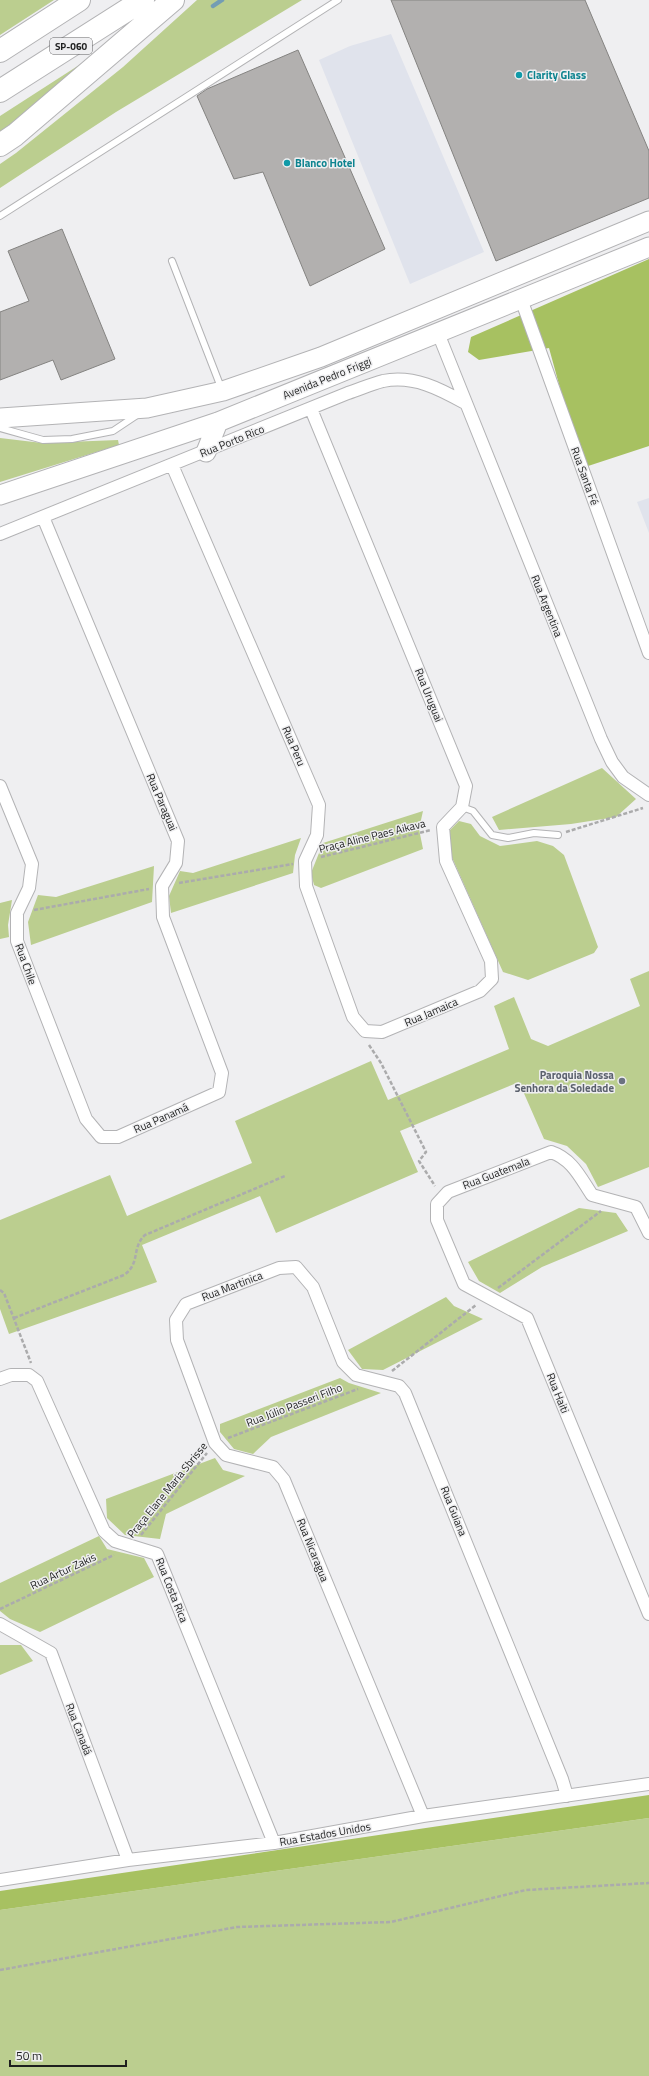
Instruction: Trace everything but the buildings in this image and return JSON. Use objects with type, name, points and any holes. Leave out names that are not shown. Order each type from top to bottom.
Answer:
[{"type":"highway","name":"SP-060","points":[[0,51],[79,0]]},
{"type":"highway","name":"SP-060","points":[[0,91],[143,0]]},
{"type":"highway","points":[[0,145],[15,135],[173,0]]},
{"type":"main road","name":"Avenida Pedro Friggi","points":[[0,418],[147,408],[223,391],[321,357],[649,221]]},
{"type":"main road","name":"Avenida Pedro Friggi","points":[[0,494],[218,422],[649,247]]},
{"type":"main road","points":[[206,452],[218,422]]},
{"type":"street","name":"Rua Santa Fé","points":[[521,299],[649,653]]},
{"type":"street","name":"Rua Argentina","points":[[438,333],[601,739],[612,762],[623,777],[649,795]]},
{"type":"street","name":"Rua Porto Rico","points":[[0,534],[384,381],[414,380],[438,388],[465,403]]},
{"type":"street","name":"Rua Uruguai","points":[[311,409],[466,786],[462,807]]},
{"type":"street","name":"Rua Peru","points":[[172,465],[319,805],[317,835],[305,861],[306,886],[353,1017],[365,1031]]},
{"type":"street","name":"Rua Paraguai","points":[[43,517],[178,841],[176,863],[162,886]]},
{"type":"street","name":"Rua Chile","points":[[0,786],[32,864],[29,888],[17,913],[17,941],[86,1119],[101,1137]]},
{"type":"street","points":[[443,827],[462,807]]},
{"type":"street","name":"Rua Jamaica","points":[[365,1031],[382,1032],[480,991],[492,979],[490,962],[446,861],[443,827]]},
{"type":"street","name":"Rua Panamá","points":[[101,1137],[118,1137],[219,1092],[222,1073],[163,916],[162,886]]},
{"type":"street","name":"Rua Guatemala","points":[[437,1204],[448,1192],[551,1152],[560,1155],[572,1164],[592,1195],[636,1207],[649,1233]]},
{"type":"street","name":"Rua Haiti","points":[[437,1204],[437,1220],[464,1284],[527,1318],[649,1614]]},
{"type":"street","name":"Rua Martinica","points":[[176,1320],[186,1304],[279,1268],[296,1267]]},
{"type":"street","name":"Rua Guiana","points":[[296,1267],[313,1287],[344,1362],[356,1376],[398,1386],[409,1400],[562,1779],[566,1796]]},
{"type":"street","name":"Rua Nicaragua","points":[[176,1320],[177,1340],[215,1443],[226,1456],[239,1460],[252,1460],[272,1467],[284,1480],[423,1816]]},
{"type":"street","points":[[0,1379],[11,1375],[29,1375]]},
{"type":"street","name":"Rua Costa Rica","points":[[29,1375],[37,1381],[104,1531],[115,1541],[157,1554],[274,1843]]},
{"type":"street","name":"Rua Canadá","points":[[0,1624],[51,1653],[128,1860]]},
{"type":"street","name":"Rua Estados Unidos","points":[[0,1880],[128,1860],[274,1843],[423,1816],[649,1784]]},
{"type":"lane","points":[[0,216],[338,0]]},
{"type":"lane","points":[[172,261],[223,391]]},
{"type":"lane","points":[[0,428],[43,440],[72,439],[113,431],[147,408]]},
{"type":"lane","points":[[462,807],[473,811],[492,835],[508,838],[534,833],[558,835]]},
{"type":"path","points":[[558,835],[649,806]]},
{"type":"path","name":"Praça Aline Paes Aikava","points":[[17,913],[305,861],[443,827]]},
{"type":"path","points":[[365,1031],[370,1049],[380,1063],[426,1152],[419,1161],[438,1189],[437,1204]]},
{"type":"path","points":[[14,1318],[124,1275],[135,1263],[137,1246],[145,1235],[285,1176]]},
{"type":"path","points":[[0,1290],[4,1293],[31,1361],[29,1375]]},
{"type":"path","name":"Rua Júlio Passeri Filho","points":[[215,1443],[379,1382]]},
{"type":"path","name":"Praça Elane Maria Sbrisse","points":[[132,1547],[215,1443]]},
{"type":"path","name":"Rua Artur Zakis","points":[[0,1609],[132,1547]]},
{"type":"path","points":[[0,1970],[237,1927],[391,1922],[526,1890],[649,1883]]},
{"type":"shaded area","points":[[391,34],[484,252],[410,284],[319,60],[350,46]]},
{"type":"shaded area","points":[[649,498],[649,533],[637,502]]},
{"type":"green space","points":[[0,0],[54,0],[0,35]]},
{"type":"green space","points":[[197,0],[302,0],[116,112],[0,188],[0,164],[16,153],[123,67]]},
{"type":"green space","points":[[90,58],[0,136],[0,116]]},
{"type":"green space","points":[[649,259],[649,446],[582,468],[549,348],[479,360],[468,352],[471,337]]},
{"type":"green space","points":[[0,438],[42,443],[118,440],[119,445],[0,482]]},
{"type":"green space","points":[[602,768],[636,799],[616,817],[571,824],[499,830],[492,817]]},
{"type":"green space","points":[[423,811],[419,829],[423,849],[321,888],[314,885],[311,873],[323,843]]},
{"type":"green space","points":[[459,821],[471,824],[480,836],[500,846],[537,841],[553,846],[564,855],[598,947],[594,953],[528,980],[503,972],[450,853],[448,832]]},
{"type":"green space","points":[[301,838],[295,855],[293,873],[171,913],[169,896],[180,871],[193,873]]},
{"type":"green space","points":[[154,866],[152,902],[31,945],[28,922],[38,895],[56,897]]},
{"type":"green space","points":[[12,900],[8,925],[9,937],[0,939],[0,903]]},
{"type":"green space","points":[[649,971],[649,1167],[598,1187],[586,1164],[567,1146],[544,1139],[519,1082],[400,1131],[418,1172],[276,1233],[260,1196],[142,1245],[157,1282],[9,1334],[0,1309],[0,1220],[110,1175],[127,1216],[252,1163],[235,1121],[371,1061],[388,1100],[509,1049],[494,1006],[514,997],[531,1039],[548,1046],[640,1006],[630,979]]},
{"type":"green space","points":[[579,1208],[616,1213],[628,1231],[542,1267],[500,1293],[479,1281],[468,1262]]},
{"type":"green space","points":[[446,1297],[454,1306],[483,1319],[383,1370],[362,1369],[348,1350]]},
{"type":"green space","points":[[340,1378],[349,1383],[381,1393],[271,1437],[253,1454],[234,1449],[220,1432],[220,1424]]},
{"type":"green space","points":[[215,1458],[223,1470],[245,1476],[166,1514],[160,1539],[125,1535],[107,1518],[106,1499]]},
{"type":"green space","points":[[99,1536],[107,1549],[144,1558],[154,1577],[40,1632],[10,1619],[0,1611],[0,1583]]},
{"type":"green space","points":[[0,1645],[21,1645],[33,1661],[0,1675]]},
{"type":"green space","points":[[649,1795],[649,1818],[0,1910],[0,1891]]},
{"type":"green space","points":[[649,1818],[649,2076],[0,2076],[0,1910]]},
{"type":"waterway","points":[[213,6],[222,0]]},
{"type":"place","name":"Clarity Glass","points":[[519,75]]},
{"type":"place","name":"Blanco Hotel","points":[[287,163]]},
{"type":"place","name":"Paroquia Nossa Senhora da Soledade","points":[[622,1081]]}]
